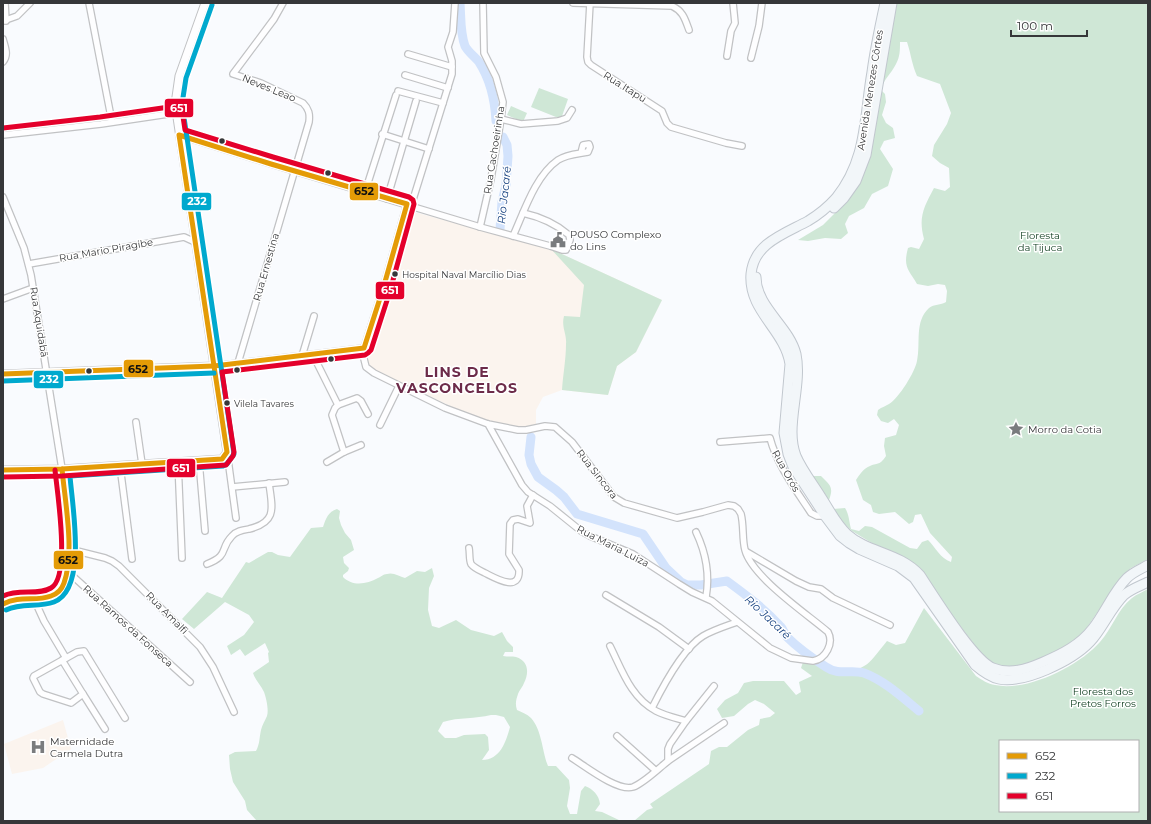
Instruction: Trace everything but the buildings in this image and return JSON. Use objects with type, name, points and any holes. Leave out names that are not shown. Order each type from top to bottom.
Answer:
[{"type":"main road","name":"Avenida Menezes Côrtes","points":[[885,3],[872,71],[860,152],[855,167],[842,190],[825,209],[809,220],[768,242],[756,257],[751,272],[751,286],[754,299],[785,347],[789,356],[790,364],[784,433],[788,454],[793,467],[840,536],[849,543],[898,566],[914,578],[975,665],[985,673],[998,679],[1021,678],[1044,670],[1072,657],[1091,641],[1125,594],[1148,582]]},
{"type":"main road","name":"Avenida Menezes Côrtes","points":[[892,3],[879,71],[868,147],[856,181],[844,198],[826,216],[815,223],[779,240],[762,258],[757,271],[757,285],[760,294],[789,339],[796,353],[797,372],[792,432],[793,447],[796,455],[836,520],[847,534],[861,543],[903,561],[914,569],[920,575],[972,649],[983,662],[992,668],[1004,671],[1019,670],[1038,664],[1070,649],[1080,642],[1094,627],[1127,578],[1148,565]]},
{"type":"street","points":[[5,3],[4,21],[17,16],[30,3]]},
{"type":"street","points":[[89,3],[112,122]]},
{"type":"street","points":[[205,3],[179,76],[175,98],[175,113],[228,452],[236,518]]},
{"type":"street","name":"Neves Leao","points":[[283,3],[274,19],[233,74],[257,82],[293,98],[303,103],[308,108],[310,114],[309,122],[294,171]]},
{"type":"street","points":[[455,3],[453,32],[448,47],[452,74],[364,348],[364,361],[369,370],[374,374],[460,414],[488,424]]},
{"type":"street","name":"Rua Cachoeirinha","points":[[480,227],[491,179],[501,119],[502,102],[496,77],[484,53],[483,3]]},
{"type":"street","points":[[573,3],[672,5],[684,15],[689,30]]},
{"type":"street","name":"Rua Itapu","points":[[590,3],[588,62],[594,68],[662,111],[667,123],[671,127],[726,143],[742,146]]},
{"type":"street","points":[[727,56],[731,31],[735,23],[733,3]]},
{"type":"street","points":[[751,58],[759,26],[762,3]]},
{"type":"street","points":[[3,38],[7,53],[3,62]]},
{"type":"street","points":[[408,54],[452,67]]},
{"type":"street","points":[[405,75],[448,88]]},
{"type":"street","points":[[364,192],[382,134],[397,93],[443,103]]},
{"type":"street","points":[[388,199],[416,101]]},
{"type":"street","points":[[501,119],[521,124],[558,121],[567,118],[572,110]]},
{"type":"street","points":[[3,135],[175,113]]},
{"type":"street","points":[[382,134],[429,149]]},
{"type":"street","points":[[179,135],[480,227],[562,250],[567,249],[570,240],[569,235],[541,217],[523,213]]},
{"type":"street","points":[[513,236],[535,187],[550,168],[558,160],[581,153]]},
{"type":"street","name":"Rua Ernestina","points":[[238,363],[294,171]]},
{"type":"street","name":"Rua Aquidabã","points":[[3,197],[29,264],[62,469],[69,549],[64,583],[57,592],[51,596],[34,599],[23,597],[15,598],[3,604]]},
{"type":"street","points":[[193,227],[184,237],[195,242]]},
{"type":"street","name":"Rua Mario Piragibe","points":[[29,264],[184,237]]},
{"type":"street","points":[[3,299],[33,288]]},
{"type":"street","points":[[302,356],[314,316]]},
{"type":"street","points":[[3,374],[214,366],[364,348]]},
{"type":"street","points":[[313,355],[338,405]]},
{"type":"street","points":[[380,425],[399,386]]},
{"type":"street","points":[[344,452],[332,417],[332,412],[338,405],[357,398],[361,401],[368,414]]},
{"type":"street","points":[[136,422],[142,464]]},
{"type":"street","name":"Rua Maria Luiza","points":[[488,424],[522,485],[586,534],[633,554],[686,588],[706,597],[777,653],[791,658],[816,661]]},
{"type":"street","name":"Rua Sincora","points":[[488,424],[518,430],[545,426],[555,427],[572,442],[614,497],[628,505],[676,518],[728,505],[734,506],[741,514],[745,552],[755,568],[762,576],[828,632],[831,637],[831,643],[826,653],[816,661]]},
{"type":"street","name":"Rua Orós","points":[[720,442],[770,438],[787,477],[811,513],[817,516],[825,516]]},
{"type":"street","points":[[328,462],[344,452],[361,445]]},
{"type":"street","points":[[3,470],[62,469],[199,461],[222,459],[228,452]]},
{"type":"street","points":[[222,459],[230,474]]},
{"type":"street","points":[[199,461],[205,531]]},
{"type":"street","points":[[178,462],[182,558]]},
{"type":"street","points":[[120,466],[132,559]]},
{"type":"street","points":[[232,487],[285,482]]},
{"type":"street","points":[[207,564],[222,556],[231,537],[236,532],[260,525],[270,518],[272,508],[269,483]]},
{"type":"street","points":[[469,548],[470,562],[476,568],[503,582],[511,582],[515,580],[518,576],[519,570],[509,554],[510,524],[513,520],[530,523],[527,506],[533,494]]},
{"type":"street","points":[[696,532],[706,560],[708,579],[706,597]]},
{"type":"street","name":"Rua Amalfi","points":[[69,549],[95,555],[112,561],[119,566],[187,633],[200,647],[213,667],[234,712]]},
{"type":"street","points":[[745,552],[796,581],[809,587],[824,591],[833,598],[890,625]]},
{"type":"street","name":"Rua Ramos da Fonseca","points":[[66,570],[190,682]]},
{"type":"street","points":[[606,595],[659,626],[689,649]]},
{"type":"street","points":[[34,599],[44,622],[83,694],[105,729]]},
{"type":"street","points":[[652,708],[668,677],[689,649],[703,636],[737,622]]},
{"type":"street","points":[[610,646],[630,687],[639,698],[663,714],[686,721]]},
{"type":"street","points":[[83,694],[74,702],[68,702],[43,694],[33,678],[34,676],[80,650],[85,652],[125,718]]},
{"type":"street","points":[[668,760],[668,749],[686,721],[714,686]]},
{"type":"street","points":[[572,758],[613,783],[626,788],[633,787],[668,760],[724,723]]},
{"type":"street","points":[[617,736],[655,770]]},
{"type":"shaded area","name":"Hospital Naval Marcílio Dias","points":[[414,212],[551,249],[662,300],[636,352],[617,366],[608,395],[562,390],[543,397],[536,410],[536,425],[520,427],[499,424],[463,412],[374,370],[368,361],[368,351],[382,304],[388,305],[393,288],[388,287],[411,214]]},
{"type":"shaded area","name":"Maternidade Carmela Dutra","points":[[63,720],[71,749],[43,768],[12,774],[4,744]]},
{"type":"green space","name":"Floresta da Tijuca","points":[[897,3],[1148,3],[1148,559],[1131,568],[1122,576],[1086,629],[1072,643],[1058,652],[1025,665],[1003,668],[985,661],[977,648],[913,564],[880,548],[852,531],[839,519],[811,476],[821,476],[829,484],[831,492],[829,500],[833,509],[845,508],[851,529],[859,531],[865,526],[872,527],[910,548],[917,549],[922,542],[928,540],[941,555],[951,562],[952,557],[930,533],[921,514],[915,515],[913,522],[909,524],[895,512],[879,514],[873,512],[871,505],[863,500],[856,480],[866,468],[880,463],[886,456],[884,446],[885,438],[896,435],[899,425],[894,419],[888,423],[881,421],[877,415],[878,410],[893,401],[906,384],[916,366],[920,326],[924,314],[929,308],[946,302],[947,291],[945,285],[938,284],[928,286],[917,284],[906,264],[908,248],[911,247],[919,249],[924,239],[922,231],[923,212],[934,188],[945,191],[950,187],[949,168],[932,156],[934,145],[947,124],[951,113],[940,84],[917,76],[907,42],[900,42],[900,53],[897,61],[894,68],[883,83],[881,90],[885,94],[886,102],[882,115],[886,123],[893,128],[895,138],[884,141],[880,149],[893,169],[888,186],[872,194],[864,208],[849,216],[845,224],[848,233],[841,239],[825,238],[808,241],[798,240],[823,225],[847,201]]},
{"type":"green space","points":[[539,88],[568,99],[561,119],[531,107]]},
{"type":"green space","points":[[511,106],[527,113],[523,122],[507,115]]},
{"type":"green space","points":[[551,249],[662,300],[636,352],[617,366],[608,395],[562,390],[566,350],[563,320],[564,316],[580,317],[584,285]]},
{"type":"green space","points":[[337,509],[340,511],[339,518],[341,525],[351,540],[354,550],[343,557],[344,563],[349,568],[343,577],[351,582],[360,584],[374,580],[384,574],[396,574],[405,578],[417,571],[425,572],[432,568],[434,576],[429,588],[428,610],[432,626],[439,628],[456,620],[471,630],[494,636],[502,632],[507,641],[513,647],[513,652],[505,652],[503,656],[520,659],[526,664],[527,675],[517,698],[517,710],[526,714],[535,723],[540,735],[548,766],[556,766],[569,780],[570,788],[567,806],[570,814],[577,814],[581,791],[585,786],[597,795],[600,804],[595,811],[602,812],[621,821],[257,821],[247,810],[245,801],[233,782],[229,755],[235,752],[256,751],[259,743],[261,728],[267,716],[268,710],[264,692],[253,673],[269,662],[269,652],[265,643],[245,656],[240,649],[231,655],[227,646],[244,635],[254,622],[249,615],[225,602],[194,629],[182,619],[207,592],[222,598],[246,562],[249,563],[268,552],[290,557],[311,528],[323,527],[331,512]],"holes":[[[496,715],[504,717],[510,727],[504,744],[498,754],[488,759],[482,760],[489,750],[488,737],[485,734],[445,738],[438,731],[443,722],[455,719]]]},
{"type":"green space","name":"Floresta dos Pretos Forros","points":[[1148,589],[1148,821],[634,821],[647,810],[653,808],[650,804],[709,764],[711,751],[719,747],[727,747],[748,730],[759,725],[760,719],[770,717],[775,713],[764,704],[755,700],[734,716],[722,718],[717,709],[725,700],[738,693],[744,683],[753,681],[784,681],[796,695],[801,692],[799,682],[812,676],[801,668],[803,662],[823,662],[838,673],[856,670],[867,664],[887,641],[896,645],[905,643],[924,608],[976,676],[987,683],[995,685],[1022,685],[1052,675],[1079,660],[1091,651],[1104,637],[1122,608],[1134,597]]},
{"type":"waterway","name":"Rio Jacaré","points":[[460,3],[463,41],[466,48],[479,62],[489,83],[493,98],[496,121]]},
{"type":"waterway","name":"Rio Jacaré","points":[[500,229],[508,156],[507,145],[503,137]]},
{"type":"waterway","name":"Rio Jacaré","points":[[531,437],[529,455],[531,464],[538,477],[564,497],[577,514],[643,534],[666,568],[681,582],[687,585],[701,585],[727,581],[775,620],[787,637],[800,649],[826,667],[840,672],[859,672],[872,676],[893,690],[919,711]]},
{"type":"transit line","name":"232","points":[[6,610],[18,606],[48,604],[54,602],[65,594],[71,581],[75,564],[76,545],[70,476],[223,466],[227,464],[234,454],[182,104],[186,78],[212,5]]},
{"type":"transit line","name":"651","points":[[3,128],[100,117],[176,106],[182,110],[185,130],[409,197],[413,200],[414,204],[390,291],[371,350],[368,353],[365,355],[222,372],[234,452],[233,456],[226,465],[62,476],[3,477]]},
{"type":"transit line","name":"652","points":[[179,135],[407,204],[383,289],[364,348],[214,366],[179,135]]},
{"type":"transit line","name":"652","points":[[3,374],[214,366]]},
{"type":"transit line","name":"652","points":[[3,470],[62,469],[222,459],[227,452],[214,366]]},
{"type":"transit line","name":"232","points":[[3,381],[214,373]]},
{"type":"transit line","name":"652","points":[[3,604],[22,599],[45,598],[57,593],[63,585],[69,557],[69,542],[62,469]]},
{"type":"transit line","name":"651","points":[[3,596],[15,592],[40,592],[51,588],[57,581],[62,551],[55,470]]},
{"type":"place","name":"POUSO Complexo do Lins","points":[[558,240]]},
{"type":"place","name":"Hospital Naval Marcílio Dias","points":[[395,274]]},
{"type":"place","name":"Vilela Tavares","points":[[227,403]]},
{"type":"place","name":"Morro da Cotia","points":[[1016,429]]},
{"type":"place","name":"Maternidade Carmela Dutra","points":[[38,747]]},
{"type":"district","name":"LINS DE VASCONCELOS","points":[[457,380]]}]
